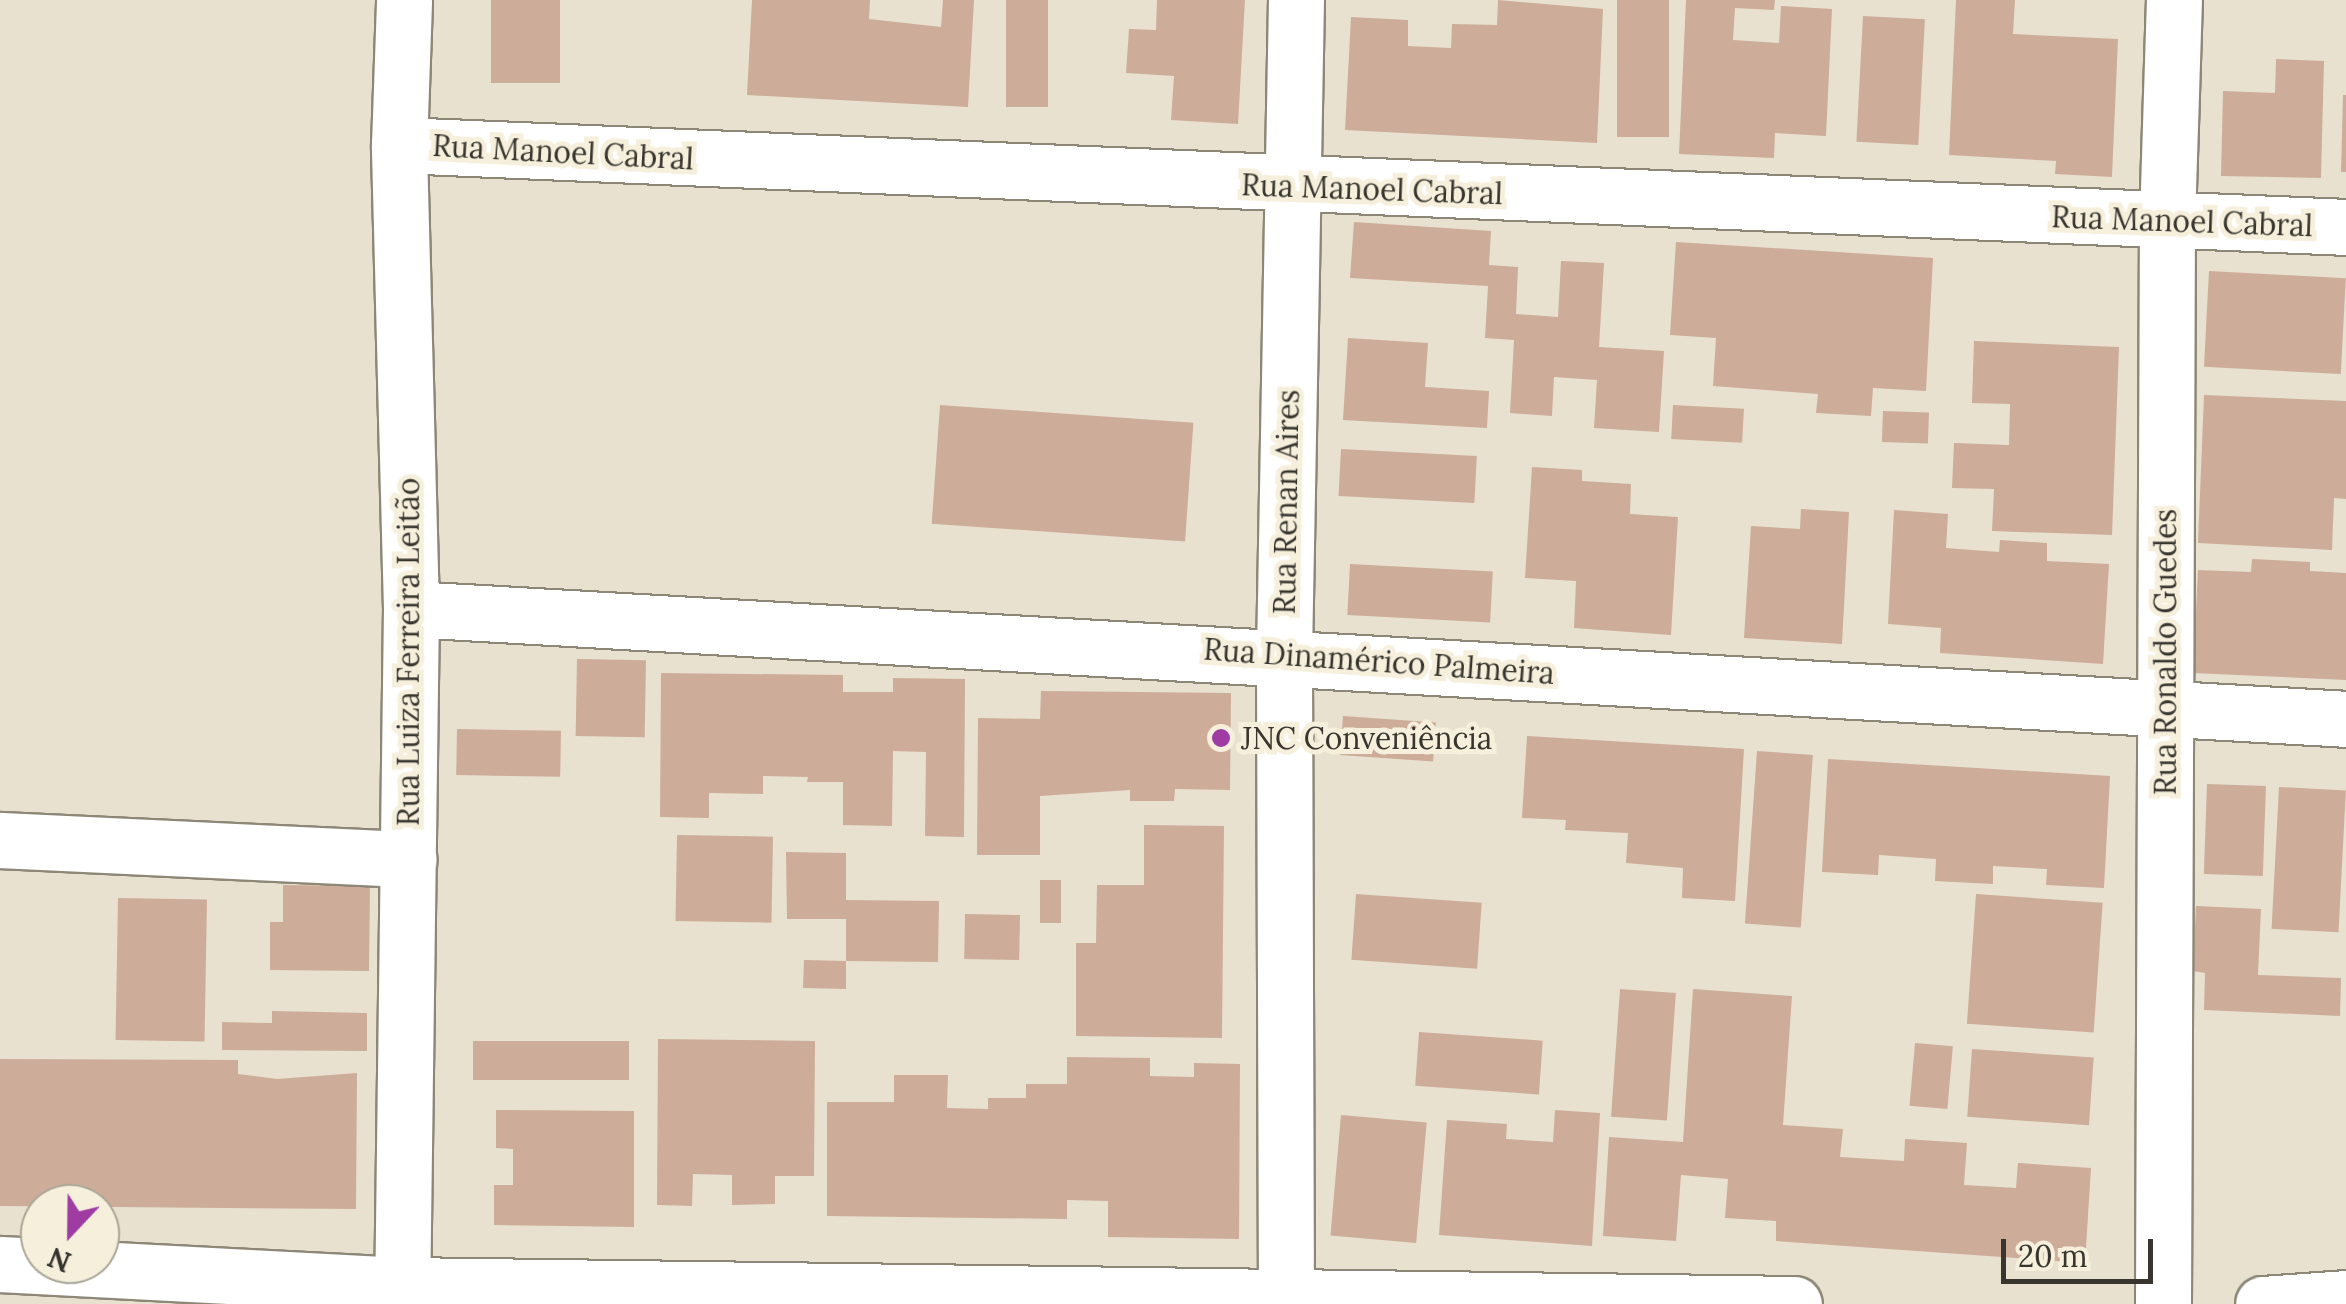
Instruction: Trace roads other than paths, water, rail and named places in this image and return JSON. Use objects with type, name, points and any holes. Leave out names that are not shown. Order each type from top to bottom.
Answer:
[{"type":"street","name":"Rua Luiza Ferreira Leitão","points":[[402,1295],[412,609],[399,144],[404,0]]},
{"type":"street","name":"Rua Renan Aires","points":[[1286,1299],[1284,654],[1296,0]]},
{"type":"street","name":"Rua Ronaldo Guedes","points":[[2163,1304],[2166,221],[2174,0]]},
{"type":"street","name":"Rua Manoel Cabral","points":[[399,144],[1292,186],[2346,227]]},
{"type":"street","name":"Rua Dinamérico Palmeira","points":[[412,609],[1284,654],[2165,712],[2346,719]]},
{"type":"street","points":[[0,840],[408,859]]},
{"type":"street","points":[[0,1264],[402,1295],[1794,1304]]},
{"type":"street","points":[[2263,1304],[2346,1298]]},
{"type":"place","name":"JNC Conveniência","points":[[1221,738]]}]
